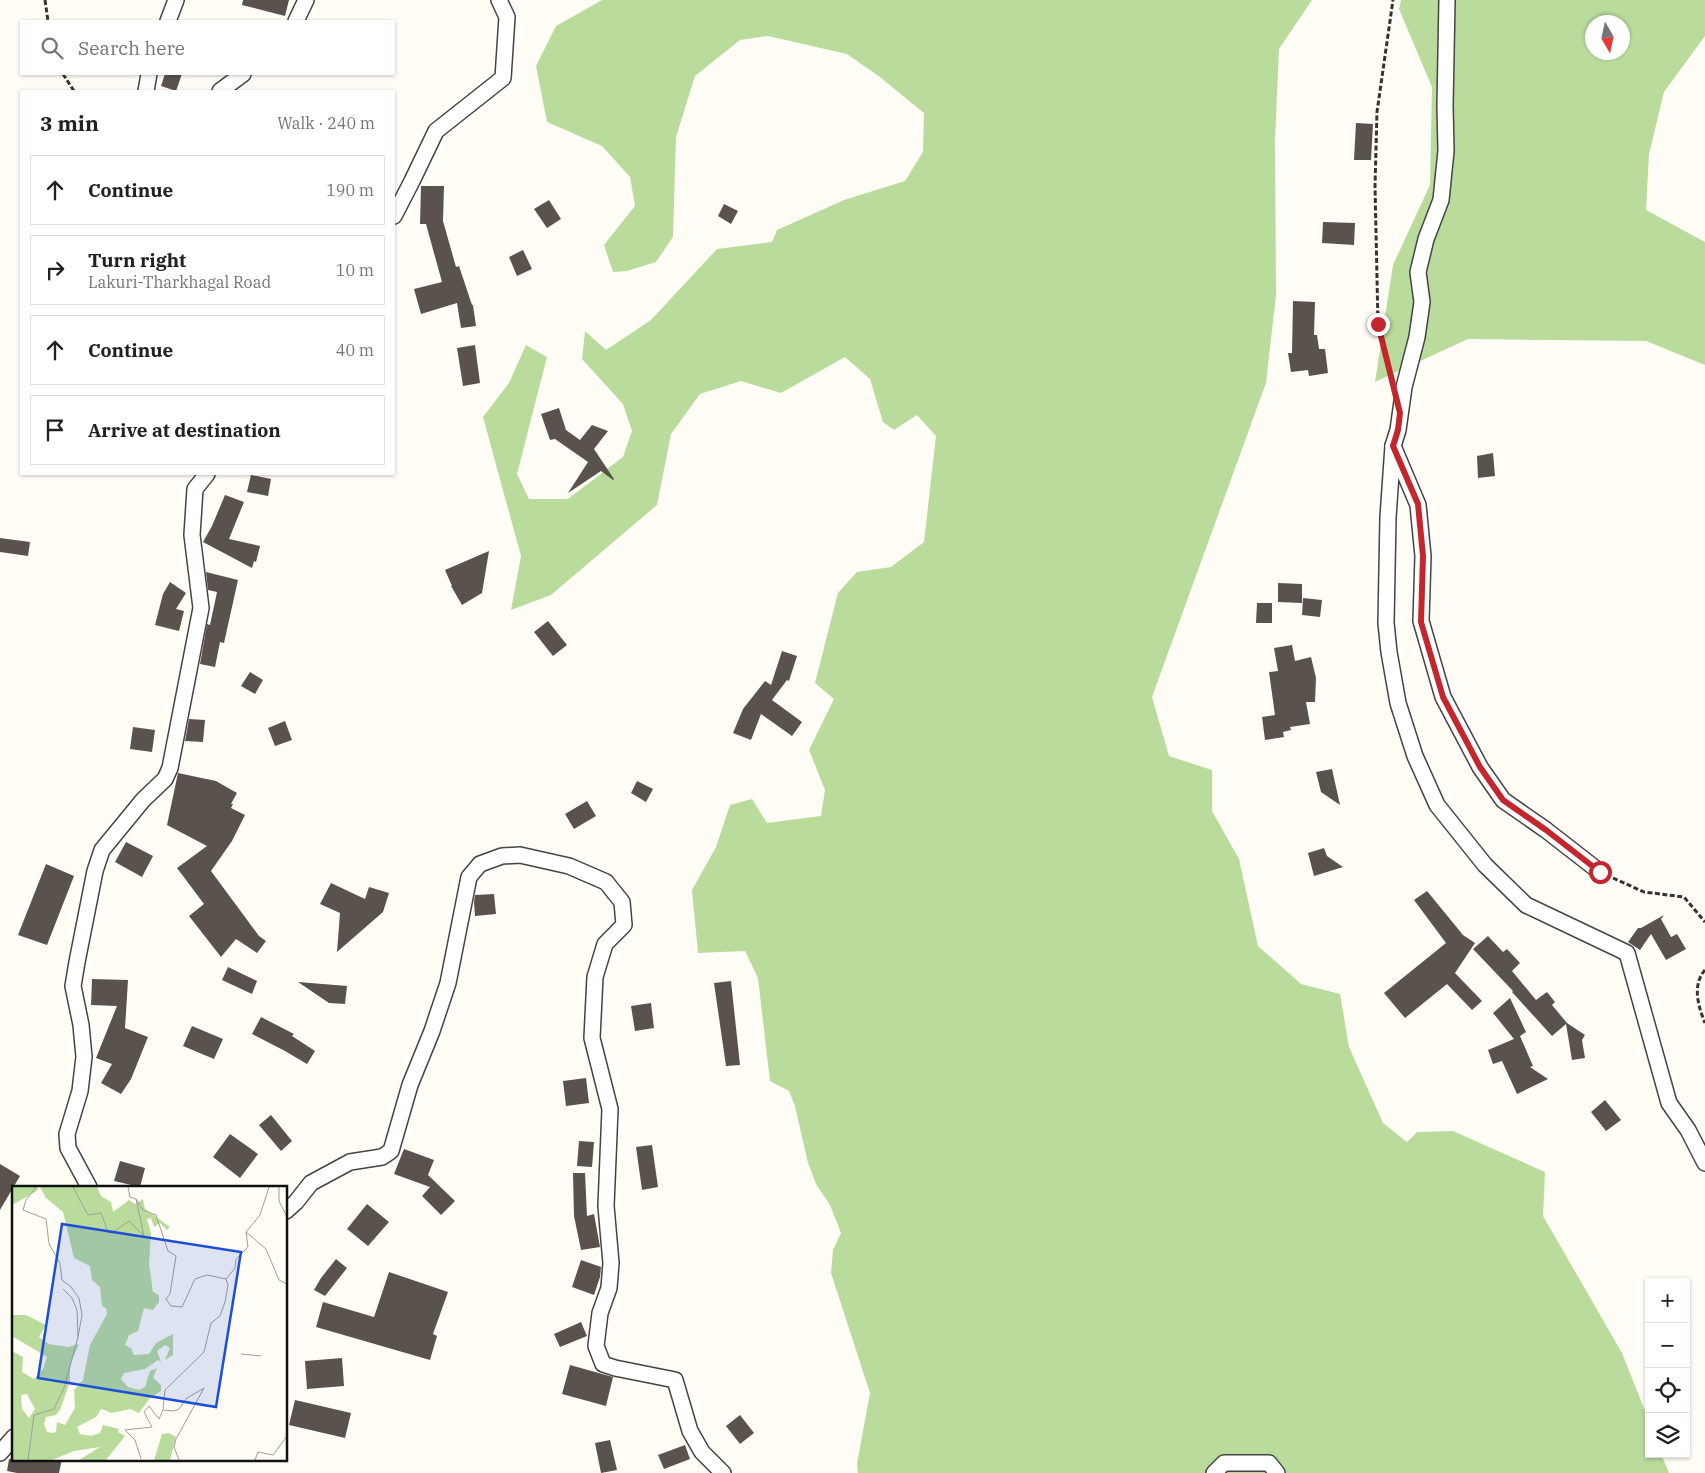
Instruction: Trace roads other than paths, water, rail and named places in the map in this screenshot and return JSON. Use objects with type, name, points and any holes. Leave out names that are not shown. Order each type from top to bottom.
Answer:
[{"type":"street","points":[[168,20],[176,0]]},
{"type":"street","points":[[296,20],[306,0]]},
{"type":"street","points":[[395,214],[436,131],[503,78],[507,16],[499,0]]},
{"type":"street","points":[[1447,0],[1446,151],[1441,200],[1426,239],[1418,272],[1422,302],[1417,337],[1404,387],[1398,430],[1393,446],[1388,517],[1386,623],[1398,702],[1415,756],[1437,805],[1485,865],[1526,905],[1627,953],[1669,1103],[1688,1130],[1705,1163]]},
{"type":"street","points":[[146,90],[149,75]]},
{"type":"street","points":[[221,90],[242,75]]},
{"type":"street","points":[[1393,446],[1418,504],[1423,556],[1421,622],[1443,697],[1480,767],[1503,800],[1546,830],[1600,872]]},
{"type":"street","points":[[88,1186],[68,1148],[67,1134],[80,1091],[84,1057],[81,1025],[73,986],[76,962],[95,871],[102,850],[143,800],[165,779],[170,768],[201,608],[192,535],[195,489],[206,475]]},
{"type":"street","points":[[288,1209],[311,1183],[350,1162],[382,1158],[391,1151],[410,1085],[432,1031],[448,983],[468,877],[480,864],[502,856],[520,855],[568,866],[606,882],[622,902],[624,925],[606,944],[595,977],[592,1038],[610,1109],[606,1206],[611,1263],[609,1288],[600,1313],[596,1346],[603,1364],[675,1380],[690,1431],[702,1452],[723,1473]]},
{"type":"street","points":[[0,1453],[12,1439]]},
{"type":"street","points":[[1214,1473],[1224,1463],[1270,1463],[1276,1473]]}]
